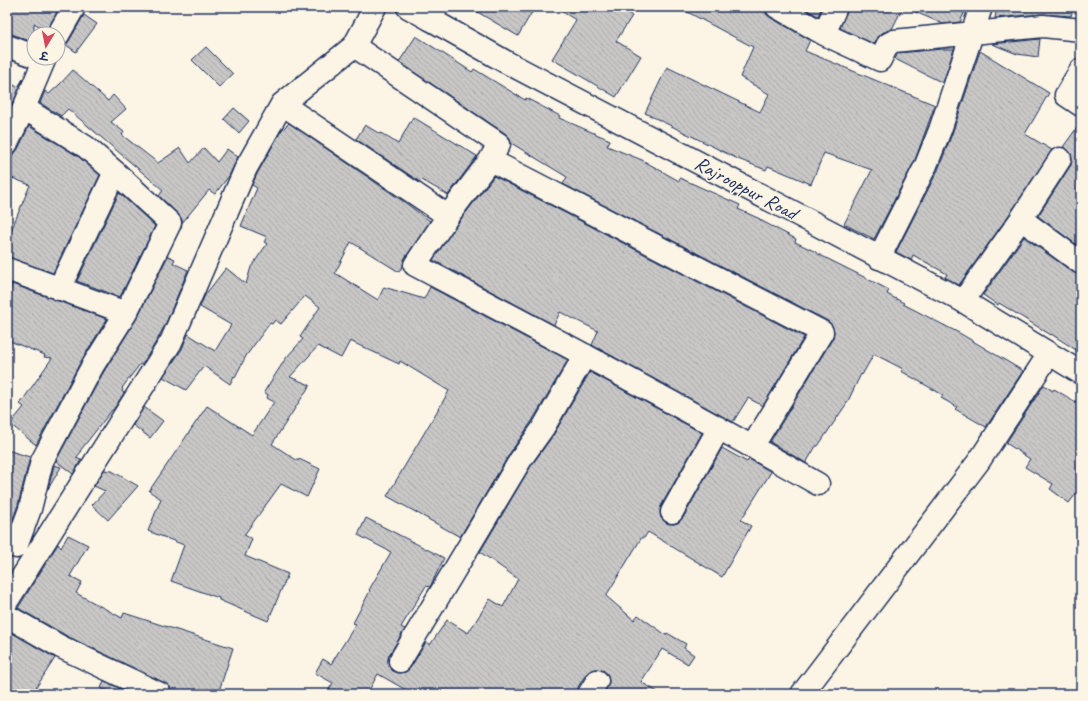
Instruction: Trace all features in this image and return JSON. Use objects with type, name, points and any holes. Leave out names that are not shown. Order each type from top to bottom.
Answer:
[{"type":"street","points":[[63,26],[74,7]]},
{"type":"street","points":[[7,601],[171,342],[246,168],[282,104],[354,46],[375,7]]},
{"type":"street","name":"Rajrooppur Road","points":[[408,7],[433,13],[506,62],[963,301],[1081,373]]},
{"type":"street","points":[[777,7],[824,34],[880,60],[888,44],[894,41],[1043,26],[1081,30]]},
{"type":"street","points":[[824,34],[836,7]]},
{"type":"street","points":[[879,258],[926,165],[940,130],[981,7]]},
{"type":"street","points":[[7,46],[26,53]]},
{"type":"street","points":[[354,46],[499,144],[490,160],[448,216],[415,265],[585,355],[818,484]]},
{"type":"street","points":[[7,143],[24,108],[38,66]]},
{"type":"street","points":[[1081,70],[1066,96],[1081,105]]},
{"type":"street","points":[[282,104],[448,216]]},
{"type":"street","points":[[24,108],[86,147],[170,223],[126,313],[92,367],[42,461],[30,509],[12,546],[36,556]]},
{"type":"street","points":[[963,301],[1021,219],[1060,159]]},
{"type":"street","points":[[490,160],[822,332],[752,447]]},
{"type":"street","points":[[59,289],[114,172]]},
{"type":"street","points":[[1021,219],[1081,263]]},
{"type":"street","points":[[9,274],[59,289],[126,313]]},
{"type":"street","points":[[802,694],[978,461],[1049,354]]},
{"type":"street","points":[[400,661],[521,459],[543,428],[585,355]]},
{"type":"street","points":[[672,512],[719,428]]},
{"type":"street","points":[[7,616],[61,647],[160,694]]},
{"type":"building","points":[[7,7],[60,7],[49,26],[38,26],[34,23],[34,26],[26,26],[26,40],[7,32]]},
{"type":"building","points":[[469,7],[535,7],[518,36]]},
{"type":"building","points":[[554,7],[618,7],[632,16],[616,41],[641,56],[616,97],[552,59],[576,20]]},
{"type":"building","points":[[678,7],[759,7],[765,10],[766,14],[771,18],[810,40],[805,51],[935,105],[915,160],[874,239],[844,224],[872,170],[824,153],[811,184],[768,166],[766,170],[738,159],[645,113],[667,67],[760,112],[769,94],[740,77],[753,47]]},
{"type":"building","points":[[802,7],[822,7],[818,16]]},
{"type":"building","points":[[848,7],[903,7],[892,29],[882,33],[874,44],[840,28]]},
{"type":"building","points":[[904,7],[967,7],[960,22],[943,24]]},
{"type":"building","points":[[997,7],[1074,7],[1071,16],[1042,14],[995,18]]},
{"type":"building","points":[[84,15],[97,24],[76,52],[66,45]]},
{"type":"building","points":[[416,36],[472,72],[474,69],[525,100],[526,98],[560,116],[559,118],[610,140],[607,146],[642,160],[679,181],[680,178],[740,205],[738,209],[760,219],[796,239],[795,242],[889,290],[887,294],[904,303],[903,304],[961,334],[1023,371],[986,427],[955,409],[957,407],[941,398],[943,395],[901,371],[903,369],[874,354],[862,375],[861,374],[847,403],[818,446],[816,446],[806,463],[770,442],[833,338],[834,332],[832,325],[828,321],[563,184],[567,177],[511,143],[510,138],[506,134],[399,62]]},
{"type":"building","points":[[1040,39],[1038,57],[1017,54],[992,44]]},
{"type":"building","points":[[206,47],[233,74],[219,87],[192,60]]},
{"type":"building","points":[[954,49],[943,83],[895,59],[898,53]]},
{"type":"building","points":[[980,51],[1049,93],[1025,134],[1052,150],[1011,212],[959,285],[945,277],[947,274],[913,255],[911,260],[896,252],[938,170],[952,134]]},
{"type":"building","points":[[73,70],[108,101],[113,95],[126,109],[111,122],[124,132],[122,135],[158,163],[180,148],[190,163],[204,148],[217,162],[227,149],[238,157],[229,176],[215,194],[209,190],[182,223],[182,220],[178,214],[159,196],[163,190],[68,109],[61,116],[40,103],[45,91],[49,94]]},
{"type":"building","points":[[23,79],[7,114],[7,82],[18,87]]},
{"type":"building","points":[[234,108],[249,121],[239,133],[224,119]]},
{"type":"building","points":[[413,117],[477,156],[448,195],[422,180],[420,182],[356,139],[365,125],[398,144]]},
{"type":"building","points":[[1081,122],[1081,248],[1038,216],[1071,165],[1071,154],[1063,147]]},
{"type":"building","points":[[289,123],[430,221],[405,258],[403,266],[399,272],[351,242],[335,273],[378,300],[384,287],[424,299],[430,287],[568,360],[460,537],[387,496],[449,391],[400,361],[399,364],[350,341],[341,358],[318,346],[290,377],[310,385],[272,444],[298,461],[299,459],[320,469],[307,497],[281,484],[244,535],[252,539],[245,556],[288,574],[268,621],[219,600],[219,598],[171,581],[184,545],[148,531],[161,499],[149,491],[207,406],[252,435],[274,402],[267,398],[268,395],[264,392],[286,358],[303,339],[300,337],[320,307],[305,296],[281,324],[275,320],[272,324],[270,323],[246,356],[230,384],[204,366],[186,390],[163,377],[182,349],[188,334],[215,351],[231,325],[200,307],[205,295],[226,268],[246,284],[251,267],[267,244],[264,242],[267,237],[241,226],[257,188],[252,185],[257,174],[281,131]]},
{"type":"building","points":[[29,126],[79,157],[100,175],[53,273],[7,257],[7,240],[30,185],[7,176],[7,155],[14,154],[18,149]]},
{"type":"building","points":[[494,176],[804,337],[763,406],[748,398],[733,422],[592,345],[598,331],[560,312],[554,325],[433,260],[458,223]]},
{"type":"building","points":[[119,193],[155,226],[120,297],[77,281]]},
{"type":"building","points":[[1024,237],[1074,273],[1081,275],[1081,353],[999,303],[998,305],[983,295]]},
{"type":"building","points":[[168,256],[175,259],[173,263],[188,270],[166,323],[142,365],[140,364],[122,388],[124,393],[113,410],[80,451],[81,452],[76,458],[81,460],[73,474],[56,461],[103,373],[137,318]]},
{"type":"building","points":[[12,284],[107,319],[81,361],[36,445],[10,424],[24,407],[20,404],[52,358],[44,357],[45,355],[7,340],[7,300]]},
{"type":"building","points":[[590,372],[702,433],[661,506],[661,518],[666,523],[678,523],[683,518],[722,448],[747,462],[749,459],[771,472],[741,520],[751,526],[722,577],[648,532],[644,538],[642,537],[606,596],[634,620],[638,615],[666,635],[667,633],[686,644],[684,648],[694,655],[688,664],[662,649],[641,682],[661,694],[604,694],[609,682],[608,675],[604,671],[597,669],[591,670],[586,674],[578,687],[577,694],[413,694],[378,674],[367,694],[326,694],[333,683],[315,673],[323,659],[331,664],[356,624],[353,623],[370,591],[369,590],[391,552],[358,535],[366,518],[444,558],[430,587],[426,586],[401,627],[405,629],[389,655],[388,660],[389,667],[393,671],[399,673],[406,672],[411,667],[426,642],[430,645],[447,620],[468,633],[490,599],[503,607],[518,579],[480,552],[531,466],[554,434]]},
{"type":"building","points":[[1044,385],[1053,391],[1054,389],[1081,405],[1081,487],[1069,503],[1050,489],[1053,484],[1025,467],[1030,459],[1006,443]]},
{"type":"building","points":[[144,407],[163,421],[150,438],[133,425]]},
{"type":"building","points":[[7,450],[30,457],[18,505],[7,535]]},
{"type":"building","points":[[54,466],[61,467],[48,489]]},
{"type":"building","points":[[104,470],[112,471],[138,486],[108,520],[92,505],[105,491],[94,486]]},
{"type":"building","points":[[68,535],[88,545],[70,576],[82,582],[76,593],[122,618],[124,613],[233,648],[218,694],[172,694],[170,687],[165,683],[67,636],[18,608],[58,544],[61,548]]},
{"type":"building","points":[[7,630],[55,658],[32,694],[7,694]]},
{"type":"building","points":[[104,681],[131,694],[114,694],[101,688]]}]
